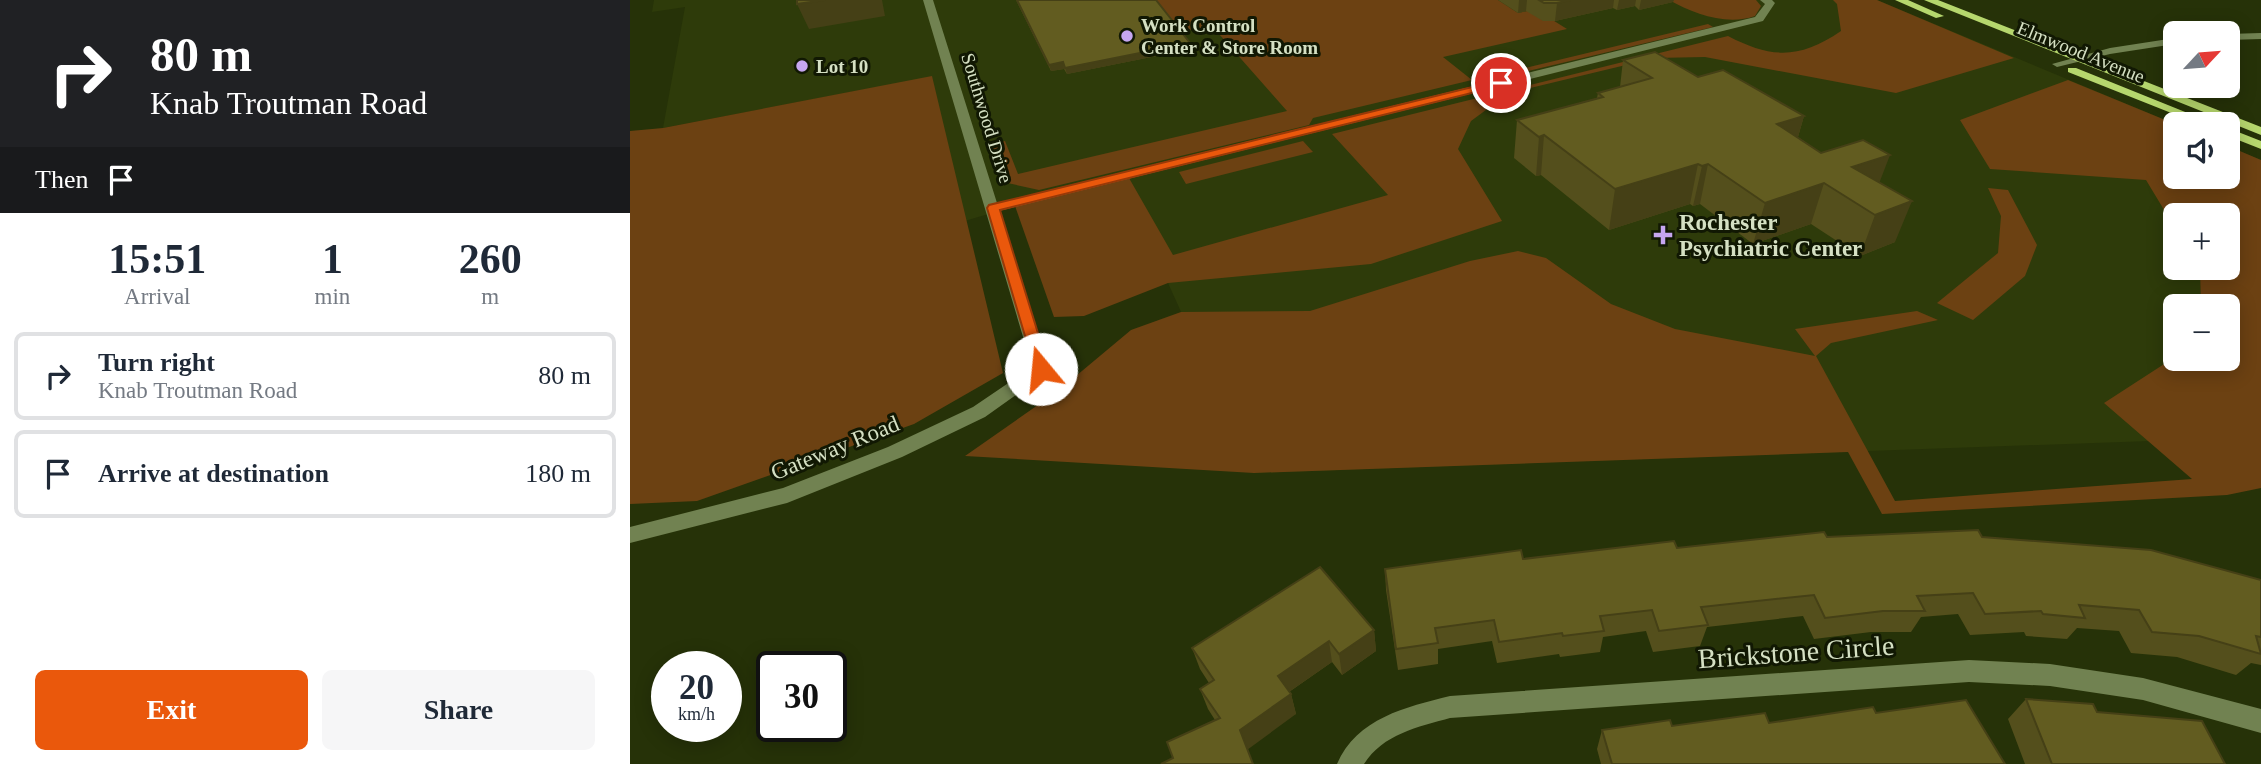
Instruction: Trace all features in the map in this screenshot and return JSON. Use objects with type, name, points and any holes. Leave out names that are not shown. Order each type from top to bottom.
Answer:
[{"type":"main road","name":"Elmwood Avenue","points":[[1900,0],[2179,112]]},
{"type":"main road","name":"Elmwood Avenue","points":[[1928,0],[2261,131]]},
{"type":"main road","points":[[2240,137],[2261,145]]},
{"type":"street","name":"Southwood Drive","points":[[928,0],[1041,369]]},
{"type":"street","points":[[993,208],[1759,19],[1770,4],[1765,0]]},
{"type":"street","points":[[2240,37],[2261,36]]},
{"type":"street","points":[[2057,64],[2076,58],[2163,43]]},
{"type":"street","name":"Gateway Road","points":[[630,535],[787,495],[883,457],[979,412],[1041,369]]},
{"type":"street","name":"Brickstone Circle","points":[[1350,764],[1358,747],[1396,720],[1450,707],[1969,671],[2050,675],[2143,689],[2261,721]]},
{"type":"shaded area","name":"Rochester Psychiatric Center","points":[[654,0],[1877,0],[2163,119],[2163,189],[2240,189],[2240,151],[2261,160],[2261,437],[1254,473],[1168,283],[1129,178],[1015,206],[928,232],[877,87],[663,128],[685,7],[652,12]]},
{"type":"shaded area","points":[[1153,0],[1498,0],[1518,13],[1550,6],[1551,19],[1567,29],[1443,57],[1472,80],[1313,118],[1309,125],[1039,190],[1003,182],[990,144],[1005,141],[1018,174],[1287,111],[1212,26],[1178,32]]},
{"type":"shaded area","points":[[1669,0],[1756,0],[1761,6],[1755,16],[1733,20],[1700,14]]},
{"type":"shaded area","points":[[1833,0],[1877,0],[2014,58],[1896,93],[1705,57],[1655,58],[1509,93],[1471,121],[1458,149],[1502,221],[1371,264],[1168,283],[1084,316],[1054,317],[1015,206],[1129,178],[1173,255],[1388,195],[1332,134],[1728,36],[1772,52],[1799,51],[1841,31],[1837,4]]},
{"type":"shaded area","points":[[1708,24],[1713,27],[1520,73],[1504,73],[1496,69],[1505,66],[1521,69]]},
{"type":"shaded area","points":[[932,76],[1003,373],[914,424],[697,501],[630,504],[630,131],[663,128]]},
{"type":"shaded area","points":[[2068,80],[2163,119],[2163,189],[2240,189],[2240,151],[2261,160],[2261,488],[2227,495],[1882,514],[1848,452],[1254,473],[965,456],[1058,391],[1131,330],[1181,312],[1310,311],[1470,261],[1518,251],[1546,258],[1611,304],[1675,329],[1815,356],[1795,329],[1917,311],[1938,320],[1831,343],[1816,356],[1895,501],[2192,479],[2104,403],[2163,365],[2163,371],[2240,371],[2240,294],[2201,294],[2200,280],[2240,280],[2240,203],[2163,203],[2163,208],[2146,180],[1990,169],[1960,120]]},
{"type":"shaded area","points":[[1303,141],[1313,152],[1186,184],[1179,172]]},
{"type":"shaded area","points":[[1988,188],[2008,190],[2037,245],[2025,276],[1973,320],[1937,303],[1998,253],[2001,216]]},
{"type":"building","points":[[797,0],[825,0],[797,4]]},
{"type":"building","name":"Work Control Center & Store Room","points":[[1017,0],[1156,0],[1190,43],[1065,68],[1063,62],[1049,65]]},
{"type":"building","points":[[1539,0],[1570,0],[1544,3]]},
{"type":"building","points":[[1655,52],[1698,77],[1723,70],[1804,116],[1777,124],[1821,153],[1863,140],[1890,155],[1852,167],[1912,201],[1875,215],[1824,183],[1765,203],[1708,164],[1698,164],[1615,189],[1544,135],[1539,137],[1517,120],[1603,97],[1598,93],[1652,78],[1623,60]]},
{"type":"building","points":[[1978,530],[1982,537],[2151,550],[2261,580],[2261,637],[2256,636],[2261,654],[2199,636],[2152,632],[2139,610],[2079,605],[2085,618],[2043,614],[2041,611],[1985,614],[1973,593],[1917,596],[1925,611],[1883,611],[1825,618],[1814,595],[1701,607],[1708,625],[1659,631],[1652,610],[1600,616],[1604,631],[1563,636],[1562,633],[1499,642],[1494,620],[1435,628],[1438,643],[1396,649],[1385,569],[1521,550],[1523,559],[1674,541],[1677,548],[1824,532],[1827,537]]},
{"type":"building","points":[[1320,567],[1374,630],[1339,654],[1329,641],[1278,676],[1291,694],[1240,730],[1253,764],[1161,764],[1173,758],[1167,742],[1220,718],[1200,689],[1214,680],[1192,648]]},
{"type":"building","points":[[2026,699],[2093,704],[2097,712],[2202,721],[2225,764],[2052,764]]},
{"type":"building","points":[[1966,700],[2005,764],[1612,764],[1602,730],[1670,720],[1672,726],[1765,713],[1769,723],[1873,707],[1876,713]]},
{"type":"place","name":"Work Control Center & Store Room","points":[[1127,36]]},
{"type":"place","name":"Lot 10","points":[[802,66]]},
{"type":"place","name":"Rochester Psychiatric Center","points":[[1663,235]]},
{"type":"route","points":[[1041,369],[993,208],[1501,83]]}]
